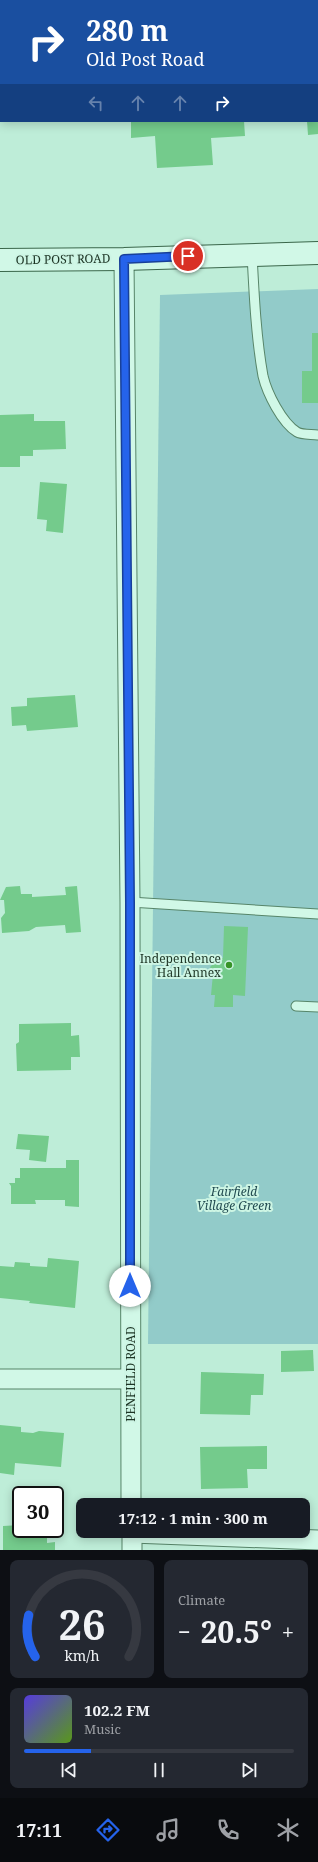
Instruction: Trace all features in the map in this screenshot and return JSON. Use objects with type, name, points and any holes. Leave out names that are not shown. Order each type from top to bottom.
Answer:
[{"type":"street","name":"OLD POST ROAD","points":[[0,260],[124,259],[252,254],[318,254]]},
{"type":"street","name":"PENFIELD ROAD","points":[[124,259],[130,902],[131,1498]]},
{"type":"street","points":[[0,1379],[130,1379]]},
{"type":"street","points":[[132,1538],[318,1540]]},
{"type":"lane","points":[[252,254],[254,287],[264,376],[271,398],[287,423],[298,433],[318,435]]},
{"type":"lane","points":[[130,902],[318,914]]},
{"type":"lane","points":[[296,1006],[318,1007]]},
{"type":"green space","name":"Fairfield Village Green","points":[[318,289],[318,1344],[148,1344],[160,295]]},
{"type":"building","points":[[131,122],[244,122],[245,136],[211,138],[213,165],[157,168],[155,136],[131,138]]},
{"type":"building","points":[[307,122],[318,122],[318,134],[308,135]]},
{"type":"building","points":[[312,333],[318,333],[318,403],[302,403],[302,371],[312,371]]},
{"type":"building","points":[[34,414],[34,421],[65,421],[66,449],[33,450],[33,456],[20,456],[20,467],[0,467],[0,415]]},
{"type":"building","points":[[40,482],[67,484],[63,533],[46,531],[47,520],[37,519]]},
{"type":"building","points":[[75,695],[78,727],[27,731],[26,725],[12,726],[11,707],[27,706],[27,698]]},
{"type":"building","points":[[20,886],[21,894],[32,894],[32,897],[66,895],[65,887],[77,886],[81,932],[66,933],[65,925],[36,927],[29,931],[2,933],[1,918],[5,913],[4,900],[0,900],[6,887]]},
{"type":"building","name":"Independence Hall Annex","points":[[224,926],[248,927],[245,996],[233,995],[233,1007],[214,1007],[215,995],[211,995],[213,974],[210,967],[213,964],[213,958],[223,958]]},
{"type":"building","points":[[71,1023],[71,1036],[79,1035],[80,1057],[71,1057],[71,1070],[17,1071],[16,1044],[19,1042],[19,1024]]},
{"type":"building","points":[[18,1134],[49,1136],[46,1162],[29,1160],[30,1150],[16,1149]]},
{"type":"building","points":[[66,1160],[79,1160],[79,1207],[65,1206],[65,1200],[35,1200],[36,1204],[11,1204],[11,1186],[9,1183],[15,1183],[15,1178],[20,1178],[20,1168],[66,1168]]},
{"type":"building","points":[[48,1258],[79,1261],[75,1308],[0,1298],[0,1266],[14,1267],[15,1262],[30,1263],[30,1266],[47,1267]]},
{"type":"building","points":[[313,1350],[314,1371],[281,1372],[281,1351]]},
{"type":"building","points":[[201,1372],[264,1374],[263,1395],[251,1395],[250,1415],[200,1414]]},
{"type":"building","points":[[0,1425],[21,1427],[21,1432],[33,1433],[39,1431],[64,1433],[61,1467],[15,1463],[14,1475],[0,1473]]},
{"type":"building","points":[[267,1446],[267,1469],[247,1469],[248,1488],[201,1489],[200,1447]]},
{"type":"building","points":[[3,1526],[12,1526],[12,1538],[47,1538],[47,1543],[55,1542],[55,1550],[3,1550]]},
{"type":"place","name":"Independence Hall Annex","points":[[229,965]]},
{"type":"route","points":[[130,1286],[130,902],[126,290],[124,259],[188,256]]}]
